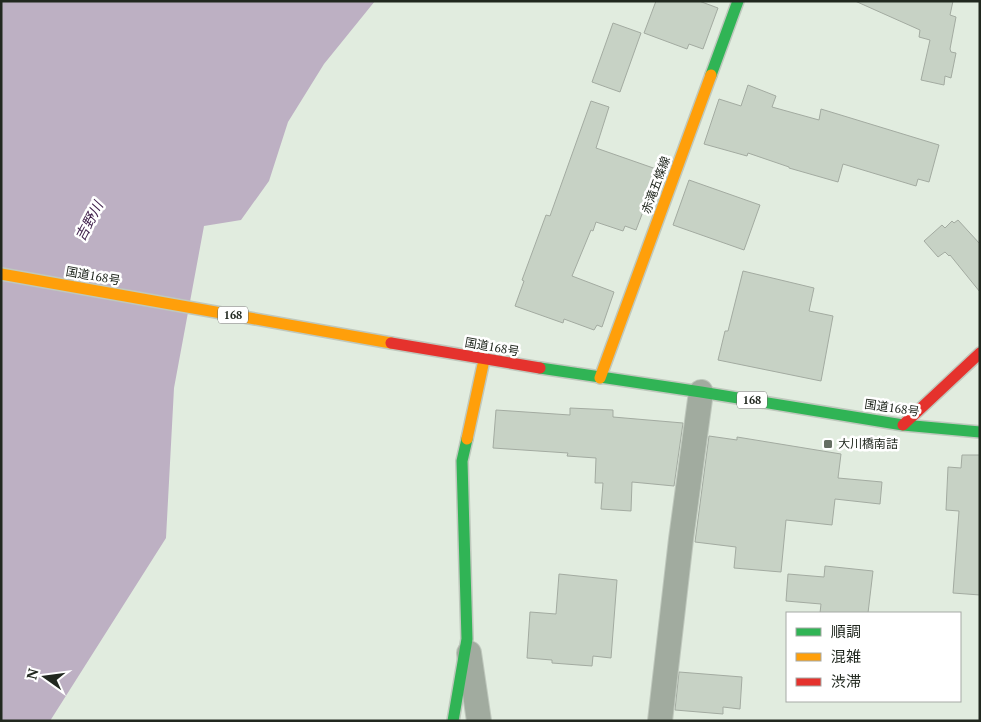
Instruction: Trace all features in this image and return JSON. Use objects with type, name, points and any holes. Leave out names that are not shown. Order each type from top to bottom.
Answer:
[{"type":"main road","name":"赤滝五條線","points":[[600,378],[738,1]]},
{"type":"main road","name":"国道168号","points":[[1,274],[484,360],[701,392],[903,425],[980,432]]},
{"type":"main road","points":[[903,425],[980,354]]},
{"type":"main road","points":[[453,721],[467,639],[462,461],[484,360]]},
{"type":"street","points":[[660,721],[681,539],[701,392]]},
{"type":"street","points":[[467,639],[479,721]]},
{"type":"water","name":"吉野川","points":[[1,1],[375,1],[324,64],[288,122],[269,181],[241,220],[204,226],[174,388],[166,538],[50,721],[1,721]]},
{"type":"building","points":[[656,1],[699,1],[718,8],[703,49],[689,44],[687,49],[644,33]]},
{"type":"building","points":[[855,1],[953,1],[950,15],[956,17],[950,49],[951,52],[956,53],[951,78],[945,76],[944,85],[921,80],[930,40],[919,37],[920,30]]},
{"type":"building","points":[[613,23],[641,33],[620,92],[592,82]]},
{"type":"building","points":[[748,85],[776,96],[772,107],[819,120],[821,109],[939,145],[929,182],[918,179],[916,186],[843,164],[838,182],[789,168],[748,153],[747,156],[704,144],[719,99],[741,106]]},
{"type":"building","points":[[591,101],[609,107],[596,148],[659,170],[636,230],[625,226],[623,231],[596,222],[572,276],[614,292],[602,327],[597,325],[594,330],[564,319],[563,323],[515,306],[524,281],[522,280],[546,215],[550,216]]},
{"type":"building","points":[[689,180],[760,205],[744,250],[673,225]]},
{"type":"building","points":[[958,220],[980,244],[980,292],[950,255],[945,252],[938,257],[924,241],[942,225],[945,228],[952,221],[954,223]]},
{"type":"building","points":[[743,271],[814,288],[809,311],[833,316],[821,381],[718,360],[725,331],[728,331]]},
{"type":"building","points":[[570,408],[613,410],[613,417],[683,423],[674,486],[632,482],[631,511],[601,509],[603,483],[595,483],[596,458],[567,456],[568,453],[493,448],[496,410],[570,415]]},
{"type":"building","points":[[709,436],[737,440],[737,437],[841,454],[838,478],[882,482],[880,504],[835,499],[832,525],[786,520],[781,572],[734,568],[736,547],[695,542]]},
{"type":"building","points":[[962,455],[980,455],[980,595],[953,593],[959,511],[946,510],[948,467],[961,468]]},
{"type":"building","points":[[825,566],[873,571],[868,612],[820,612],[821,604],[786,601],[788,574],[824,577]]},
{"type":"building","points":[[559,574],[617,580],[611,658],[593,656],[592,666],[552,663],[552,660],[527,658],[530,612],[556,614]]},
{"type":"building","points":[[679,672],[742,677],[740,709],[723,707],[723,714],[675,710]]},
{"type":"traffic: fast","points":[[711,75],[738,1]]},
{"type":"traffic: fast","points":[[540,368],[903,425],[980,432]]},
{"type":"traffic: fast","points":[[453,721],[467,639],[462,461],[467,439]]},
{"type":"traffic: slow","points":[[600,378],[711,75]]},
{"type":"traffic: slow","points":[[1,274],[391,343]]},
{"type":"traffic: slow","points":[[467,439],[484,360]]},
{"type":"traffic: jam","points":[[391,343],[540,368]]},
{"type":"traffic: jam","points":[[903,425],[980,353]]},
{"type":"place","name":"大川橋南詰","points":[[828,444]]}]
